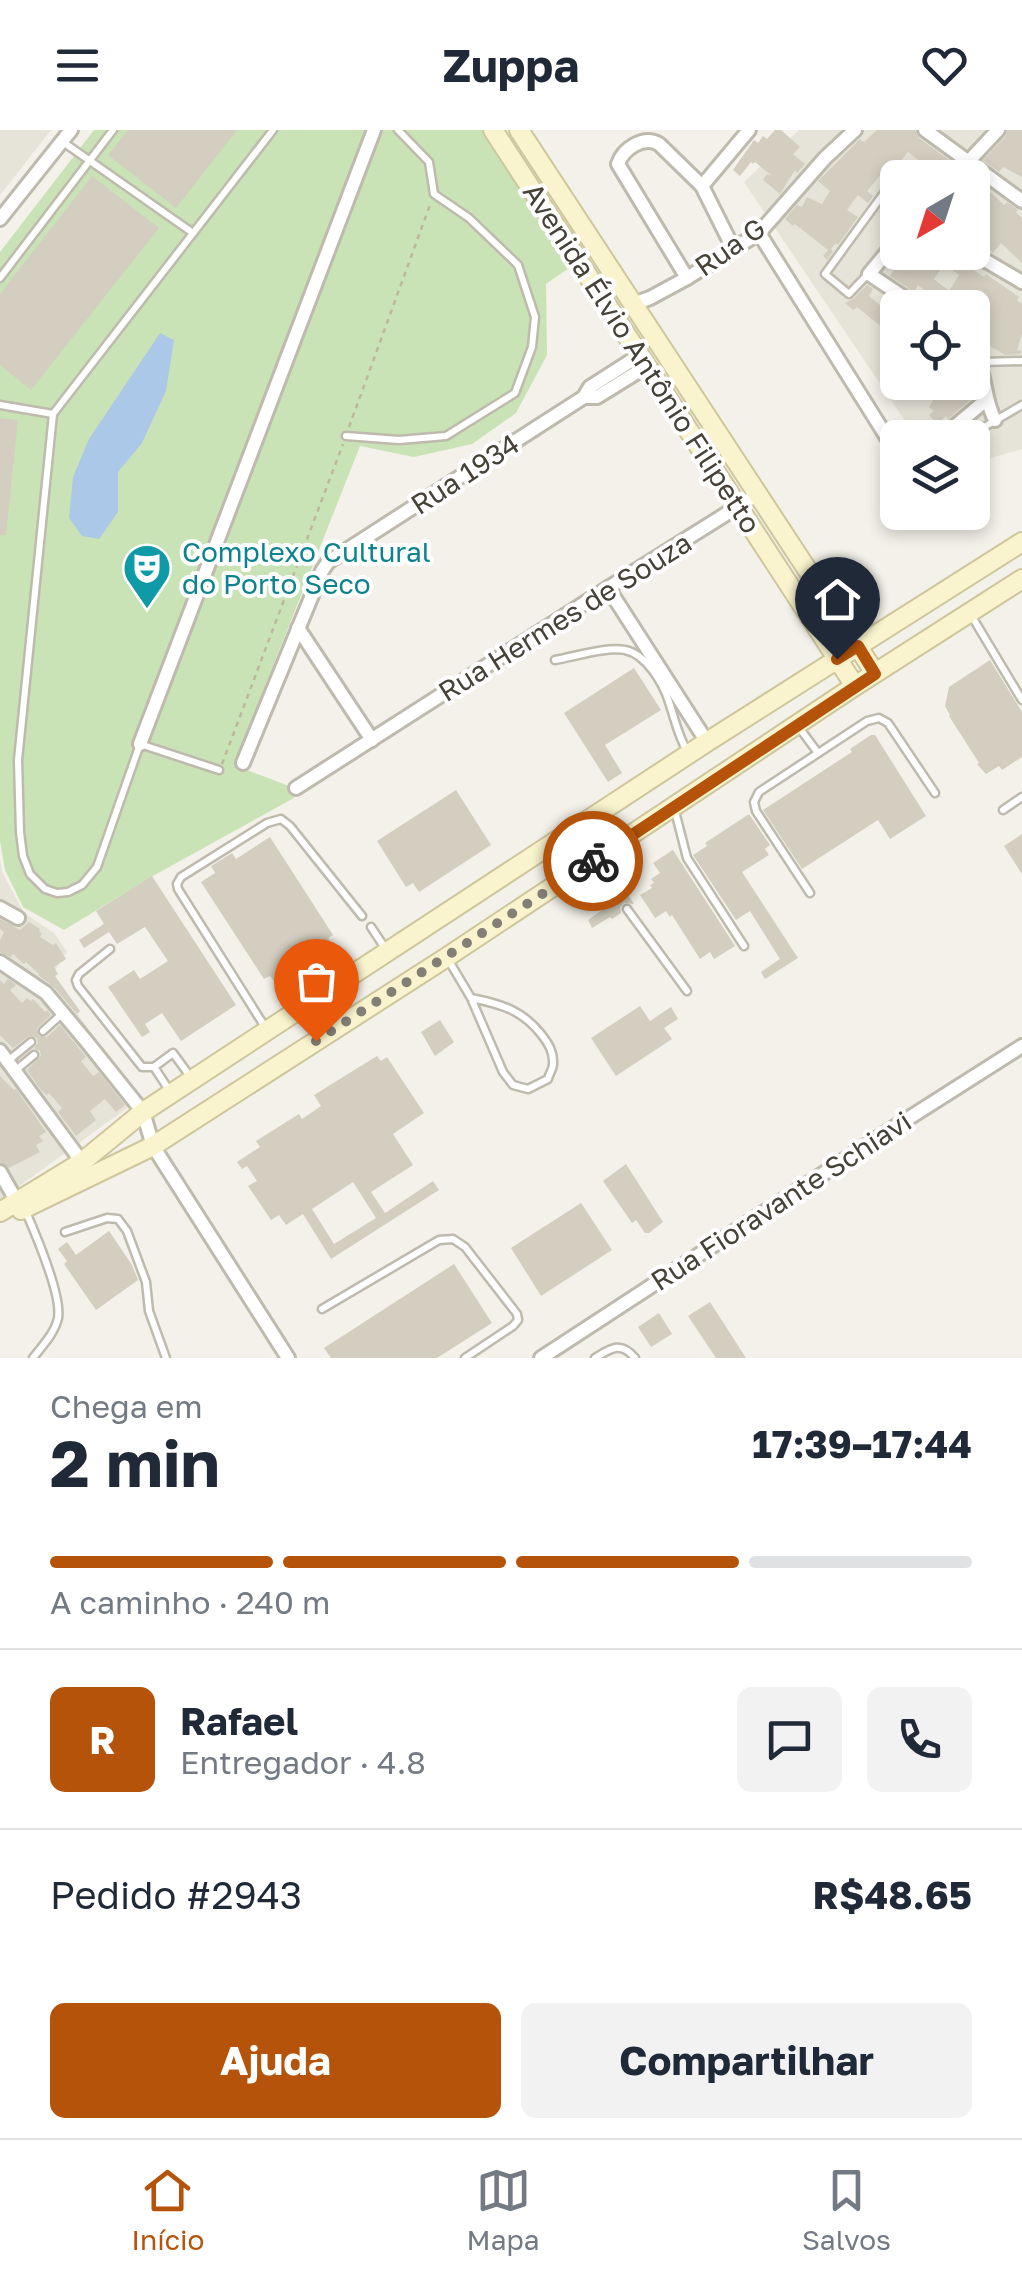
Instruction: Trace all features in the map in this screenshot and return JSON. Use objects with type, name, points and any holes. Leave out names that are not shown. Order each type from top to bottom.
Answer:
[{"type":"main road","name":"Avenida Élvio Antônio Filipetto","points":[[493,130],[856,686]]},
{"type":"main road","name":"Avenida Élvio Antônio Filipetto","points":[[519,130],[875,674]]},
{"type":"main road","points":[[649,328],[652,338],[646,359],[661,358],[674,366]]},
{"type":"main road","points":[[21,1205],[144,1112],[706,742],[1022,542]]},
{"type":"main road","points":[[0,1216],[154,1146],[1022,579]]},
{"type":"street","points":[[140,744],[374,130]]},
{"type":"street","points":[[702,186],[750,130]]},
{"type":"street","name":"Rua G","points":[[633,304],[686,278],[758,233],[825,158],[856,130]]},
{"type":"street","points":[[924,130],[964,160]]},
{"type":"street","points":[[969,160],[998,130]]},
{"type":"street","points":[[0,219],[67,136]]},
{"type":"street","points":[[686,278],[618,160],[642,140],[651,139],[659,144],[702,186],[734,248]]},
{"type":"street","points":[[990,178],[1022,201]]},
{"type":"street","points":[[758,233],[880,426]]},
{"type":"street","points":[[880,261],[869,274],[893,290]]},
{"type":"street","points":[[990,263],[1022,282]]},
{"type":"street","name":"Rua 1934","points":[[243,763],[328,562],[584,397],[596,397],[646,359]]},
{"type":"street","points":[[962,420],[986,400],[995,420]]},
{"type":"street","name":"Rua Hermes de Souza","points":[[296,788],[758,494]]},
{"type":"street","points":[[608,588],[706,742]]},
{"type":"street","points":[[298,628],[372,740]]},
{"type":"street","points":[[0,908],[18,918]]},
{"type":"street","points":[[0,962],[46,993],[144,1112],[154,1146],[288,1358]]},
{"type":"street","name":"Rua Fioravante Schiavi","points":[[541,1358],[1022,1046]]},
{"type":"street","points":[[8,1060],[82,1162]]},
{"type":"street","points":[[0,1172],[21,1205]]},
{"type":"lane","points":[[0,278],[112,130]]},
{"type":"lane","points":[[219,770],[140,744],[96,866],[82,885],[57,894],[45,889],[30,874],[20,832],[18,760],[53,414],[273,130]]},
{"type":"lane","points":[[346,436],[399,440],[446,436],[515,393],[532,347],[536,318],[518,265],[470,218],[434,194],[429,162],[398,130]]},
{"type":"lane","points":[[67,136],[88,160],[193,233]]},
{"type":"lane","points":[[869,274],[848,294],[826,274],[880,199]]},
{"type":"lane","points":[[990,359],[1022,362]]},
{"type":"lane","points":[[0,405],[53,414]]},
{"type":"lane","points":[[990,423],[1022,405]]},
{"type":"lane","points":[[970,613],[1022,700]]},
{"type":"lane","points":[[555,660],[624,649],[636,655],[648,665],[669,701],[673,721],[689,754]]},
{"type":"lane","points":[[810,894],[756,811],[754,802],[759,792],[867,721],[879,718],[888,723],[935,793]]},
{"type":"lane","points":[[798,725],[818,753]]},
{"type":"lane","points":[[1003,810],[1022,797]]},
{"type":"lane","points":[[674,807],[687,858],[744,946]]},
{"type":"lane","points":[[268,1030],[178,889],[181,877],[267,822],[281,819],[362,916]]},
{"type":"lane","points":[[595,859],[618,895]]},
{"type":"lane","points":[[627,909],[688,990]]},
{"type":"lane","points":[[370,927],[388,952]]},
{"type":"lane","points":[[110,949],[80,974],[78,986],[142,1067],[154,1067],[173,1054],[193,1080]]},
{"type":"lane","points":[[447,958],[513,1085],[528,1089],[548,1079],[553,1064],[550,1046],[531,1021],[500,1004],[471,998]]},
{"type":"lane","points":[[42,1031],[63,1014]]},
{"type":"lane","points":[[8,1060],[31,1042]]},
{"type":"lane","points":[[8,1060],[34,1055]]},
{"type":"lane","points":[[154,1067],[172,1094]]},
{"type":"lane","points":[[21,1205],[42,1250],[58,1306],[58,1320],[33,1358]]},
{"type":"lane","points":[[65,1232],[107,1218],[118,1219],[128,1232],[146,1282],[149,1311],[166,1358]]},
{"type":"lane","points":[[322,1309],[440,1240],[453,1238],[465,1247],[518,1320],[465,1358]]},
{"type":"lane","points":[[595,1358],[620,1346],[635,1358]]},
{"type":"path","points":[[219,770],[434,194]]},
{"type":"shaded area","points":[[0,130],[51,130],[0,195]]},
{"type":"shaded area","points":[[799,130],[1022,130],[1022,449],[990,458],[990,420],[905,420],[891,400],[990,400],[990,290],[880,290],[880,384],[744,182]]},
{"type":"shaded area","points":[[0,859],[2,872],[24,913],[54,933],[67,952],[51,976],[138,1100],[0,1200]]},
{"type":"green space","name":"Complexo Cultural do Porto Seco","points":[[94,130],[485,130],[572,266],[546,284],[547,355],[516,413],[472,444],[414,457],[360,446],[234,765],[289,786],[294,798],[64,930],[23,907],[5,870],[0,841],[0,252]]},
{"type":"water","points":[[160,333],[174,340],[166,391],[142,443],[118,472],[118,512],[99,539],[82,536],[69,518],[73,477],[89,439]]},
{"type":"building","points":[[128,130],[237,130],[176,208],[108,155]]},
{"type":"building","points":[[775,130],[781,130],[800,147],[793,154],[805,164],[797,173],[795,170],[780,194],[763,180],[767,174],[772,176],[755,162],[740,176],[733,170],[754,140],[758,143],[763,136],[767,139]]},
{"type":"building","points":[[877,130],[915,130],[919,138],[949,160],[918,160],[908,152],[901,160],[880,160],[880,176],[867,191],[873,196],[868,203],[858,195],[847,210],[858,217],[831,249],[827,260],[823,256],[828,250],[785,219],[797,205],[802,207],[807,197],[822,204],[830,191],[818,181],[860,139],[864,142]]},
{"type":"building","points":[[1008,130],[1022,130],[1022,177],[1003,167],[999,172],[990,165],[990,160],[983,160]]},
{"type":"building","points":[[92,176],[159,228],[31,390],[0,365],[0,294]]},
{"type":"building","points":[[990,192],[1004,205],[1007,202],[1018,210],[1022,218],[1022,263],[1001,243],[993,253]]},
{"type":"building","points":[[894,270],[940,270],[934,279],[948,290],[924,290],[918,285],[911,290],[890,276]]},
{"type":"building","points":[[952,270],[973,270],[984,277],[986,274],[1019,297],[1022,334],[1017,350],[1022,351],[1005,355],[990,346],[990,290],[950,290],[959,275]]},
{"type":"building","points":[[867,285],[873,289],[869,296],[880,305],[880,326],[857,307],[853,310],[845,303]]},
{"type":"building","points":[[970,400],[942,420],[929,415],[934,411],[929,407],[933,401]]},
{"type":"building","points":[[0,418],[18,420],[6,535],[0,535]]},
{"type":"building","points":[[990,660],[1022,712],[1022,757],[1002,770],[999,766],[986,774],[945,706],[949,687]]},
{"type":"building","points":[[634,668],[661,710],[605,745],[622,773],[608,782],[564,713]]},
{"type":"building","points":[[875,735],[926,816],[890,839],[878,820],[802,869],[763,810],[852,752],[850,749]]},
{"type":"building","points":[[456,790],[491,845],[419,892],[413,883],[406,887],[377,841]]},
{"type":"building","points":[[749,814],[770,845],[765,849],[769,855],[742,872],[798,958],[765,979],[761,972],[780,959],[750,911],[736,920],[693,855]]},
{"type":"building","points":[[1022,834],[1022,874],[1004,846]]},
{"type":"building","points":[[270,837],[333,935],[328,938],[338,953],[280,988],[270,976],[264,979],[201,882],[215,873],[211,866],[232,853],[236,859]]},
{"type":"building","points":[[673,850],[735,946],[714,959],[710,952],[700,959],[672,915],[666,911],[655,918],[640,895],[652,888],[651,879],[660,873],[653,863]]},
{"type":"building","points":[[152,876],[236,1005],[181,1041],[162,1013],[145,1024],[150,1032],[142,1037],[108,987],[134,970],[140,979],[168,961],[145,927],[117,944],[109,932],[84,948],[79,940],[104,924],[96,911]]},
{"type":"building","points":[[625,890],[634,904],[624,903],[621,913],[592,928],[588,920],[612,899],[622,900]]},
{"type":"building","points":[[0,919],[20,930],[29,922],[40,929],[40,937],[56,943],[66,959],[54,967],[58,974],[55,976],[80,1011],[77,1014],[26,962],[0,952],[4,932]]},
{"type":"building","points":[[8,979],[16,985],[10,990],[22,1003],[33,999],[51,1015],[37,1028],[39,1036],[47,1037],[60,1025],[86,1057],[81,1061],[93,1076],[99,1072],[125,1105],[116,1112],[105,1099],[90,1111],[96,1120],[76,1136],[58,1112],[62,1108],[41,1090],[27,1070],[41,1056],[34,1048],[37,1038],[29,1036],[13,1048],[0,1035],[0,980],[4,984]]},
{"type":"building","points":[[640,1006],[650,1021],[671,1007],[678,1019],[664,1028],[672,1039],[616,1076],[591,1038]]},
{"type":"building","points":[[440,1020],[454,1042],[435,1056],[421,1032]]},
{"type":"building","points":[[377,1056],[381,1061],[387,1057],[424,1113],[393,1134],[413,1165],[371,1192],[385,1213],[433,1181],[439,1190],[331,1259],[303,1214],[286,1225],[279,1215],[271,1220],[248,1186],[257,1181],[247,1166],[242,1169],[237,1162],[260,1147],[256,1141],[299,1114],[302,1119],[321,1106],[314,1095]],"holes":[[[353,1182],[376,1218],[334,1244],[312,1209]]]},
{"type":"building","points":[[0,1076],[16,1089],[46,1132],[39,1136],[43,1141],[36,1145],[40,1152],[9,1168],[0,1162]]},
{"type":"building","points":[[626,1164],[663,1222],[649,1233],[636,1220],[632,1223],[603,1181]]},
{"type":"building","points":[[581,1203],[612,1250],[541,1296],[511,1248]]},
{"type":"building","points":[[109,1231],[138,1280],[96,1310],[58,1249],[67,1242],[76,1255]]},
{"type":"building","points":[[454,1264],[492,1323],[437,1358],[331,1358],[324,1348]]},
{"type":"building","points":[[710,1302],[746,1358],[716,1358],[688,1316]]},
{"type":"building","points":[[659,1313],[672,1334],[651,1347],[638,1327]]},
{"type":"way so far","points":[[316,1041],[593,861]]},
{"type":"place","name":"Complexo Cultural do Porto Seco","points":[[147,610]]},
{"type":"route","points":[[593,861],[875,674],[858,646],[837,659]]}]
